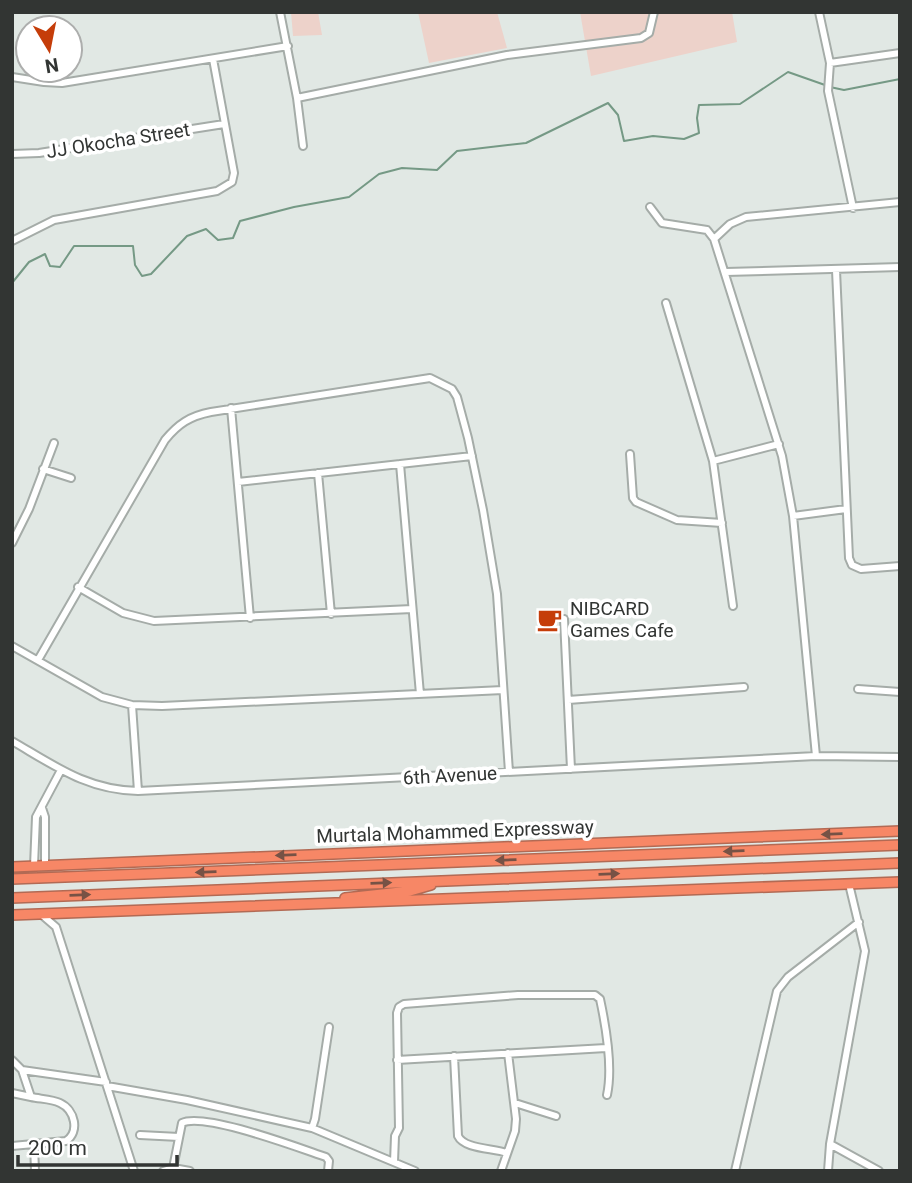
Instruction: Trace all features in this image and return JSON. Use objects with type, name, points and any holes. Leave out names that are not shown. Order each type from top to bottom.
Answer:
[{"type":"highway","name":"Murtala Mohammed Expressway","points":[[12,867],[900,831]]},
{"type":"highway","name":"Murtala Mohammed Expressway","points":[[12,879],[900,845]]},
{"type":"highway","points":[[358,853],[414,864]]},
{"type":"highway","points":[[12,898],[900,863]]},
{"type":"highway","points":[[308,904],[410,891],[445,881]]},
{"type":"highway","points":[[12,915],[900,882]]},
{"type":"street","points":[[280,12],[297,98],[303,146]]},
{"type":"street","points":[[297,98],[507,55],[642,38],[649,33],[654,12]]},
{"type":"street","points":[[819,12],[830,66],[828,91],[853,208]]},
{"type":"street","points":[[12,77],[62,83],[288,46]]},
{"type":"street","points":[[830,66],[900,52]]},
{"type":"street","points":[[12,241],[54,220],[217,191],[232,182],[234,173],[213,59]]},
{"type":"street","name":"JJ Okocha Street","points":[[12,154],[39,153],[224,124]]},
{"type":"street","points":[[714,239],[730,224],[746,217],[900,202]]},
{"type":"street","points":[[650,207],[662,223],[707,230],[714,239],[779,444],[793,516],[816,757]]},
{"type":"street","points":[[726,272],[900,267]]},
{"type":"street","points":[[836,270],[849,558],[852,565],[861,569],[900,566]]},
{"type":"street","points":[[666,303],[713,461],[733,606]]},
{"type":"street","points":[[38,660],[78,587],[173,430],[194,415],[430,378],[452,389],[457,397],[472,456],[497,594],[509,772]]},
{"type":"street","points":[[231,408],[250,618]]},
{"type":"street","points":[[13,539],[29,509],[54,443]]},
{"type":"street","points":[[713,461],[779,444]]},
{"type":"street","points":[[630,454],[633,498],[636,502],[677,520],[722,523]]},
{"type":"street","points":[[238,482],[472,456]]},
{"type":"street","points":[[400,464],[420,694]]},
{"type":"street","points":[[43,469],[71,478]]},
{"type":"street","points":[[318,473],[331,614]]},
{"type":"street","points":[[793,516],[846,509]]},
{"type":"street","points":[[78,587],[123,613],[154,621],[412,609]]},
{"type":"street","points":[[564,619],[571,769]]},
{"type":"street","points":[[12,646],[102,697],[132,705],[185,705],[503,690]]},
{"type":"street","points":[[568,700],[744,687]]},
{"type":"street","points":[[858,689],[900,692]]},
{"type":"street","points":[[132,705],[138,791]]},
{"type":"street","name":"6th Avenue","points":[[12,741],[61,770],[96,786],[138,791],[816,757],[900,757]]},
{"type":"street","points":[[34,866],[36,817],[61,770]]},
{"type":"street","points":[[41,808],[45,817],[45,866]]},
{"type":"street","points":[[828,1171],[830,1144],[865,951],[849,884]]},
{"type":"street","points":[[56,927],[65,913]]},
{"type":"street","points":[[41,914],[56,927],[134,1171]]},
{"type":"street","points":[[735,1171],[777,991],[788,977],[859,922]]},
{"type":"street","points":[[394,1162],[399,1128],[396,1026],[399,1007],[417,1003],[518,995],[595,995],[600,999],[610,1079],[607,1095]]},
{"type":"street","points":[[312,1128],[329,1027]]},
{"type":"street","points":[[397,1060],[606,1048]]},
{"type":"street","points":[[501,1171],[515,1131],[515,1103],[508,1053]]},
{"type":"street","points":[[454,1056],[460,1142],[508,1153]]},
{"type":"street","points":[[12,1060],[22,1070],[31,1097]]},
{"type":"street","points":[[22,1070],[187,1100],[312,1128],[415,1171]]},
{"type":"street","points":[[12,1093],[59,1102],[71,1113],[75,1131],[73,1137],[66,1141],[12,1146]]},
{"type":"street","points":[[515,1103],[556,1116]]},
{"type":"street","points":[[173,1168],[182,1124],[196,1120],[242,1130],[326,1157],[329,1161],[328,1171]]},
{"type":"street","points":[[140,1135],[179,1137]]},
{"type":"street","points":[[34,1144],[36,1171]]},
{"type":"street","points":[[830,1144],[879,1171]]},
{"type":"street","points":[[163,1171],[173,1168],[190,1171]]},
{"type":"shaded area","points":[[291,12],[318,12],[322,35],[293,36]]},
{"type":"shaded area","points":[[418,12],[497,12],[507,48],[429,63]]},
{"type":"shaded area","points":[[580,12],[732,12],[737,42],[591,76]]},
{"type":"waterway","points":[[12,283],[29,262],[45,254],[50,266],[60,267],[74,246],[133,246],[135,265],[142,276],[151,274],[187,236],[206,229],[218,240],[233,238],[240,221],[349,197],[379,174],[402,168],[437,170],[457,151],[526,143],[608,103],[618,115],[624,141],[653,136],[684,139],[699,133],[699,105],[740,104],[788,72],[825,85]]},
{"type":"waterway","points":[[830,87],[844,90],[900,79]]},
{"type":"place","name":"NIBCARD Games Cafe","points":[[550,619]]}]
